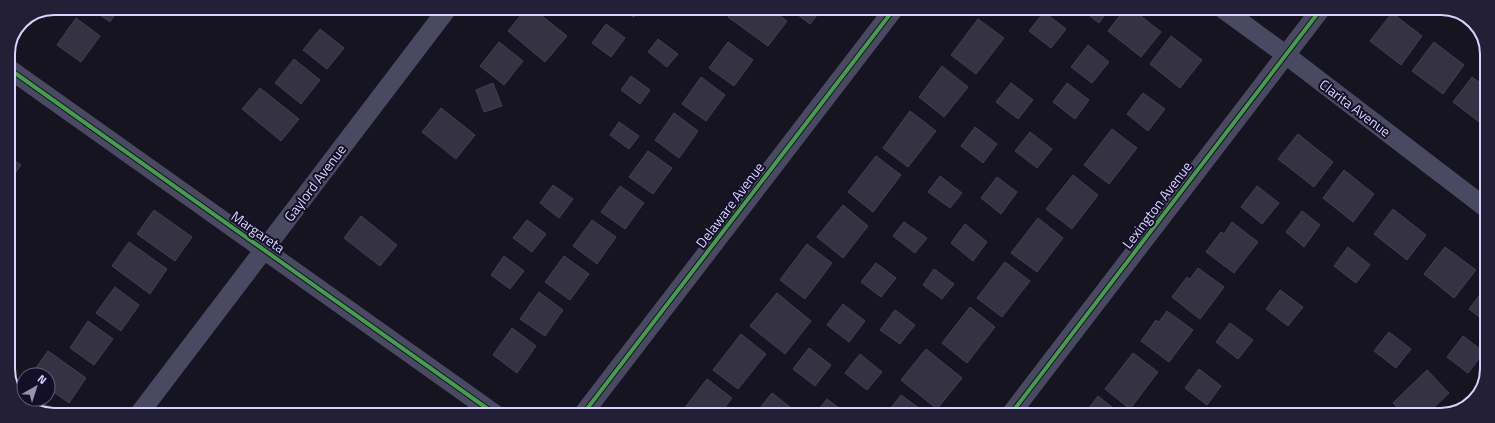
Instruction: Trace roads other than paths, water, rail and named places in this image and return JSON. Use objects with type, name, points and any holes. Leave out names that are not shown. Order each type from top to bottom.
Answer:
[{"type":"street","name":"Gaylord Avenue","points":[[144,408],[443,15]]},
{"type":"street","name":"Delaware Avenue","points":[[588,408],[889,15]]},
{"type":"street","name":"Clarita Avenue","points":[[1231,15],[1480,203]]},
{"type":"street","name":"Lexington Avenue","points":[[1015,408],[1316,15]]},
{"type":"street","name":"Margareta","points":[[15,73],[487,408]]}]
